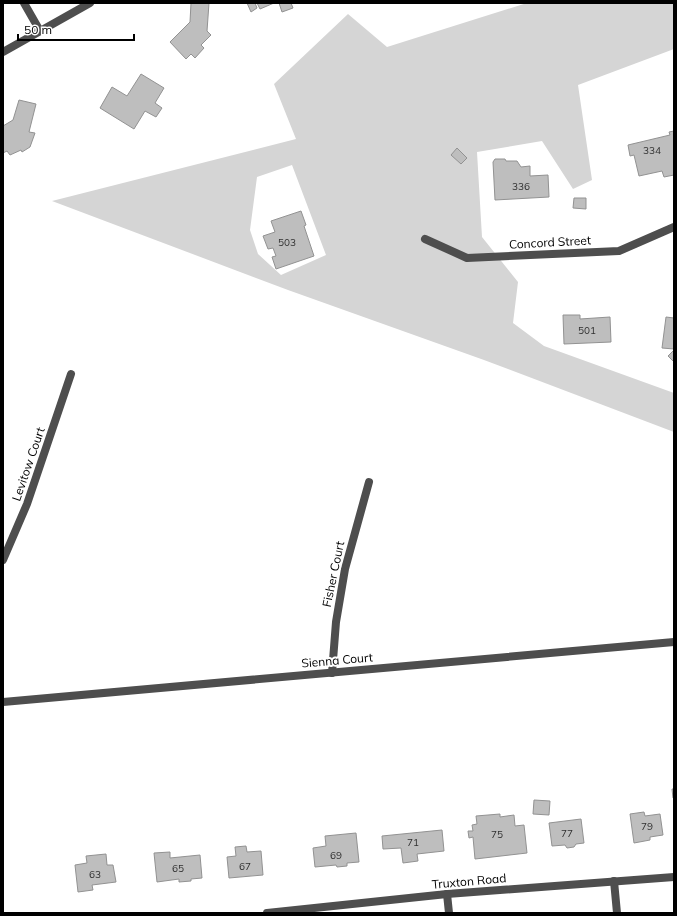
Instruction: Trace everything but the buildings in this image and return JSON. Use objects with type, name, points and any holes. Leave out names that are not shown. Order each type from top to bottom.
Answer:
[{"type":"street","points":[[24,3],[40,31]]},
{"type":"street","points":[[3,52],[90,3]]},
{"type":"street","name":"Concord Street","points":[[425,239],[467,258],[603,252],[619,251],[674,227]]},
{"type":"street","name":"Levitow Court","points":[[3,560],[27,504],[71,374]]},
{"type":"street","name":"Fisher Court","points":[[332,672],[336,622],[345,568],[369,482]]},
{"type":"street","name":"Sienna Court","points":[[3,702],[674,642]]},
{"type":"street","name":"Truxton Road","points":[[267,913],[447,894],[674,877]]},
{"type":"street","points":[[614,881],[617,913]]},
{"type":"street","points":[[447,894],[449,913]]},
{"type":"shaded area","points":[[527,3],[674,3],[674,49],[578,85],[592,180],[573,189],[542,141],[477,152],[482,237],[518,282],[513,323],[544,346],[674,393],[674,432],[484,360],[288,290],[52,201],[296,139],[274,84],[348,14],[387,47]],"holes":[[[292,165],[326,255],[281,275],[258,254],[250,230],[257,177]]]}]
